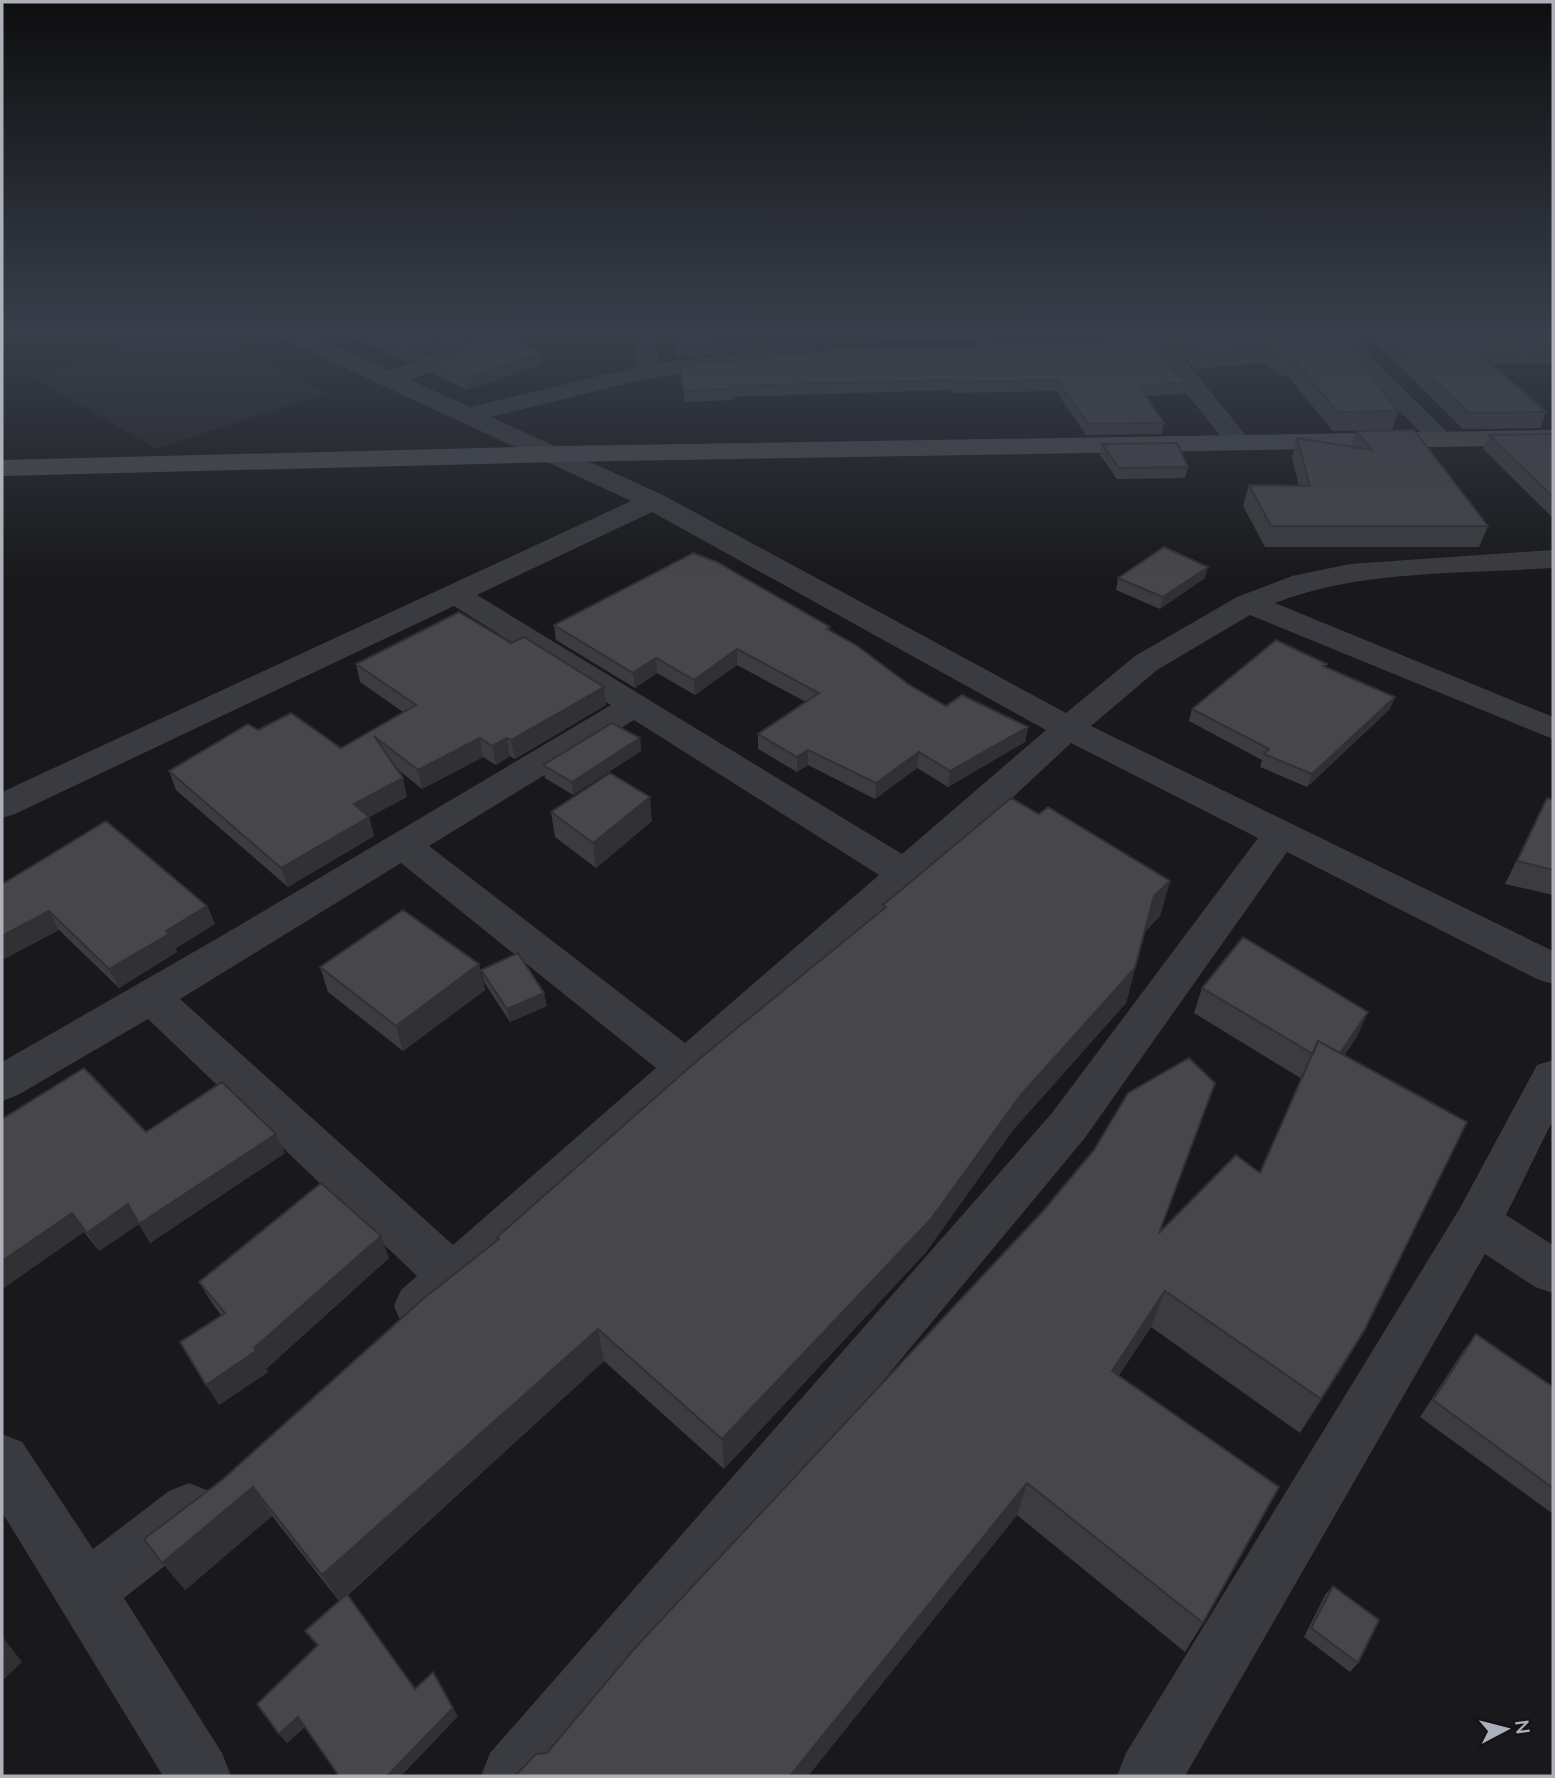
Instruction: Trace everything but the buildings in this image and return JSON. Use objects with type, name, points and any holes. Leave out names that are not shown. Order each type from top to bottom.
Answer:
[{"type":"street","points":[[469,415],[558,454],[653,501],[1068,728],[1553,969]]},
{"type":"street","points":[[1217,415],[1239,443]]},
{"type":"street","points":[[1418,415],[1440,437]]},
{"type":"street","points":[[2,468],[558,454],[1553,437]]},
{"type":"street","points":[[2,806],[653,501]]},
{"type":"street","points":[[390,1331],[1068,728],[1146,663],[1248,603],[1302,582],[1350,573],[1553,559]]},
{"type":"street","points":[[457,595],[907,874]]},
{"type":"street","points":[[1248,603],[1553,729]]},
{"type":"street","points":[[2,1083],[152,998],[401,844],[633,706]]},
{"type":"street","points":[[513,1776],[1068,1126],[1281,833]]},
{"type":"street","points":[[401,844],[687,1069]]},
{"type":"street","points":[[152,998],[452,1276]]},
{"type":"street","points":[[1149,1776],[1477,1223],[1553,1077]]},
{"type":"street","points":[[1477,1223],[1553,1271]]},
{"type":"street","points":[[2,1462],[86,1591],[199,1776]]},
{"type":"street","points":[[86,1591],[219,1487]]},
{"type":"shaded area","points":[[98,415],[261,415],[156,449]]}]
